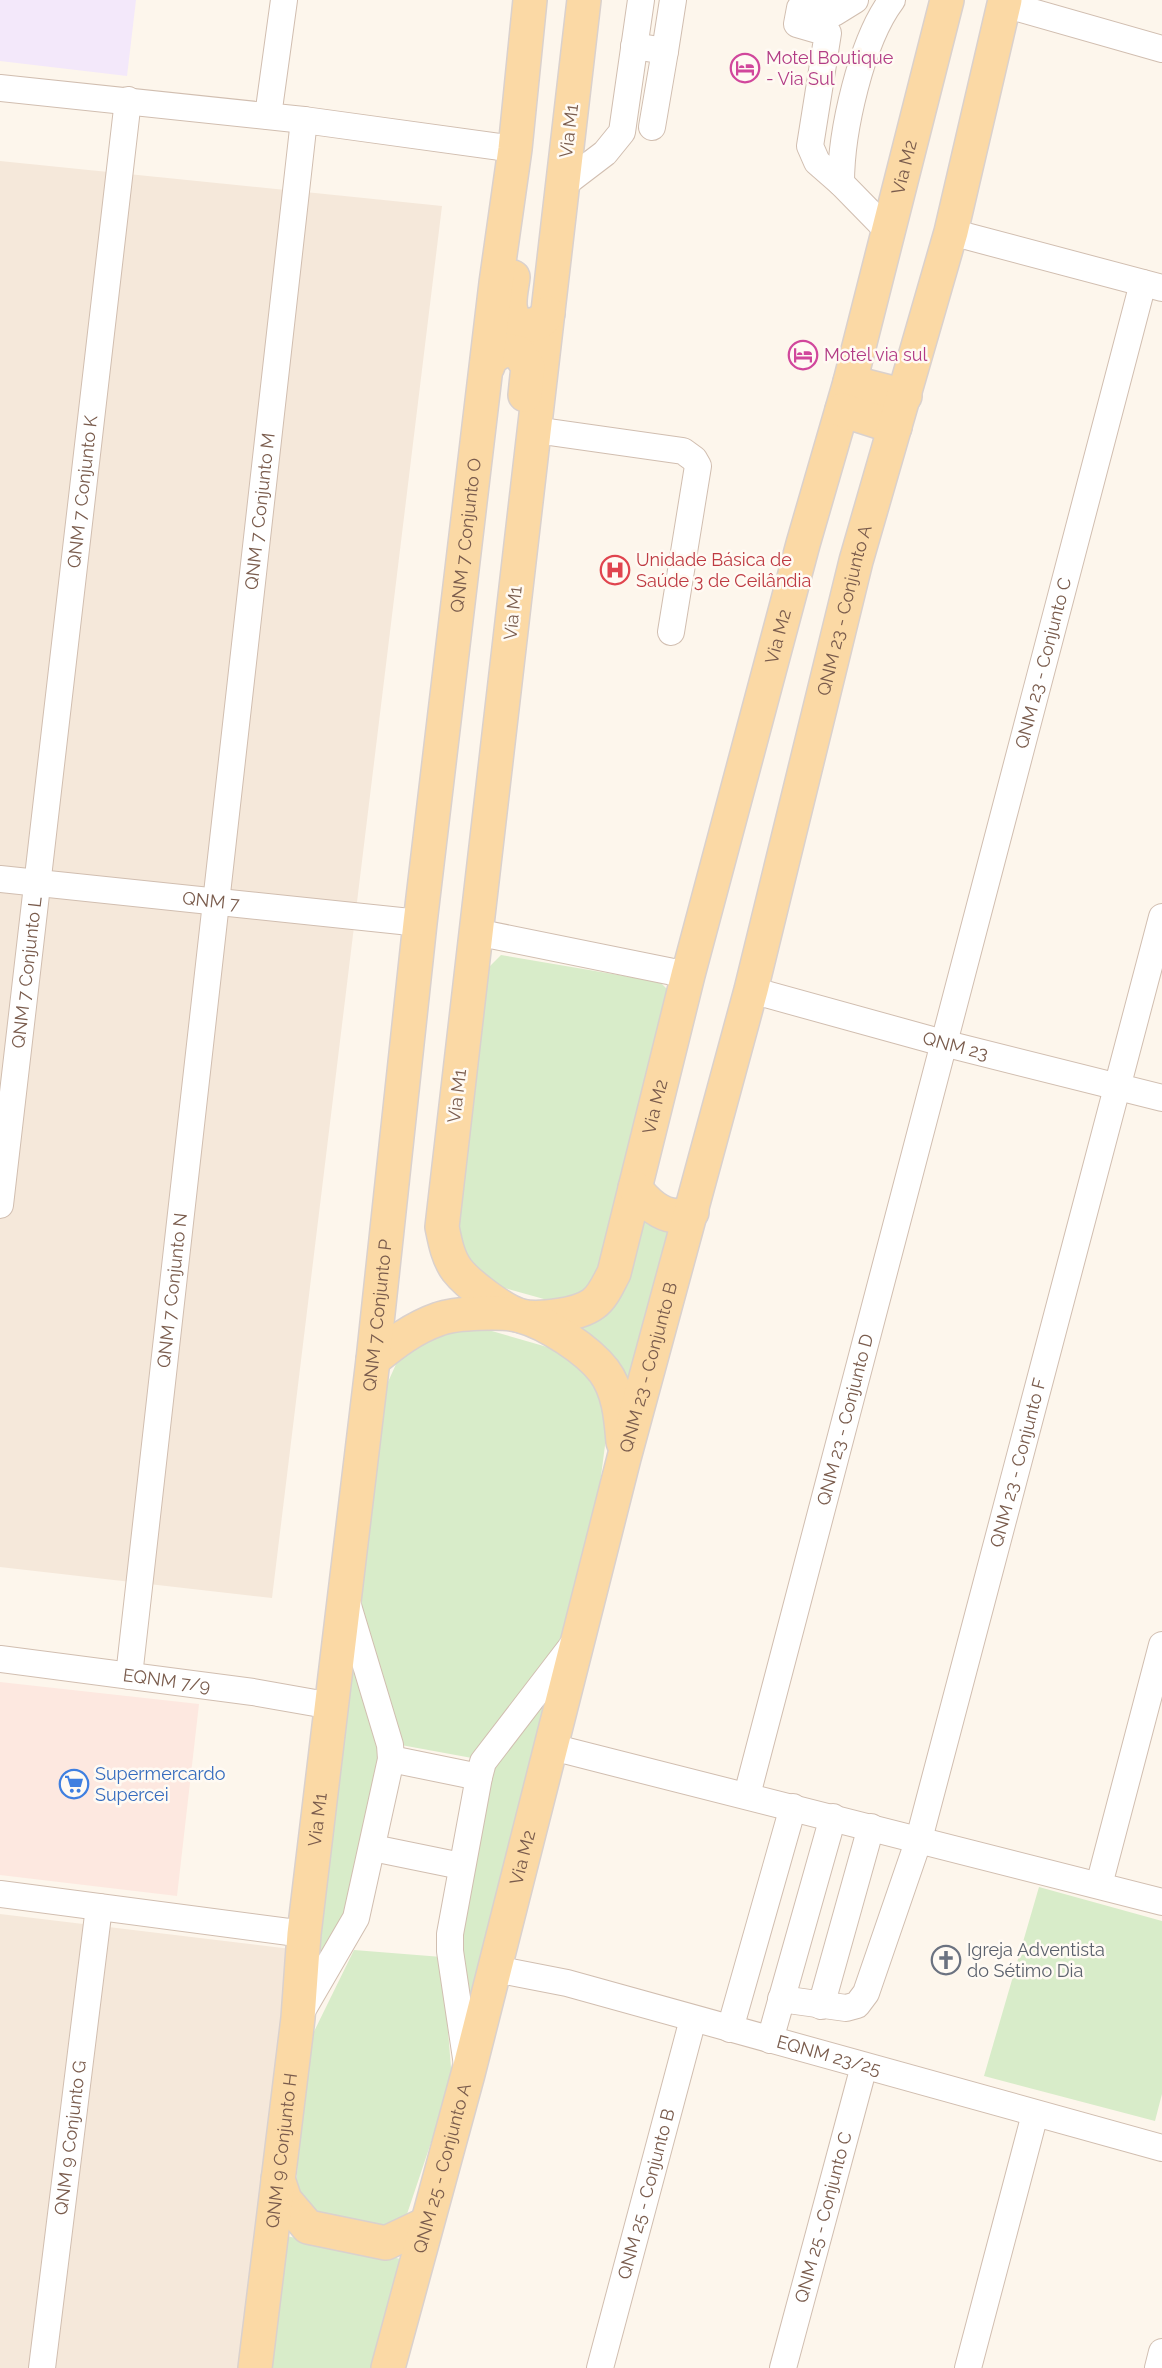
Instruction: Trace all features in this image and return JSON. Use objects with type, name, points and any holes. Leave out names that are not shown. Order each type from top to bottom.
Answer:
[{"type":"main road","points":[[515,149],[530,0]]},
{"type":"main road","name":"Via M1","points":[[520,1316],[485,1295],[457,1270],[447,1250],[442,1227],[584,0]]},
{"type":"main road","name":"Via M2","points":[[373,1360],[409,1331],[440,1318],[461,1314],[554,1316],[584,1308],[593,1304],[605,1290],[614,1274],[688,975],[800,555],[846,396],[947,0]]},
{"type":"main road","points":[[951,232],[1004,2]]},
{"type":"main road","points":[[522,87],[526,160],[510,307],[514,318],[524,326],[539,324],[548,313]]},
{"type":"main road","name":"QNM 7 Conjunto O","points":[[420,923],[515,149]]},
{"type":"main road","name":"QNM 23 - Conjunto A","points":[[750,990],[856,561],[951,232]]},
{"type":"main road","points":[[488,366],[496,353],[510,349],[523,355],[528,366],[510,520],[516,588]]},
{"type":"main road","points":[[846,396],[905,396]]},
{"type":"main road","points":[[846,396],[895,428]]},
{"type":"main road","name":"QNM 7 Conjunto P","points":[[332,1706],[373,1360],[420,923]]},
{"type":"main road","name":"QNM 23 - Conjunto B","points":[[552,1747],[624,1458],[750,990]]},
{"type":"main road","points":[[635,1188],[650,1205],[663,1213],[676,1217],[692,1212]]},
{"type":"main road","points":[[520,1316],[565,1337],[605,1372],[621,1414],[624,1458]]},
{"type":"main road","name":"Via M1","points":[[303,1934],[332,1706]]},
{"type":"main road","name":"Via M2","points":[[495,1969],[552,1747]]},
{"type":"main road","name":"QNM 9 Conjunto H","points":[[255,2368],[298,2018],[303,1934]]},
{"type":"main road","name":"QNM 25 - Conjunto A","points":[[388,2368],[495,1969]]},
{"type":"main road","points":[[278,2179],[285,2200],[308,2227],[386,2243],[426,2224]]},
{"type":"street","points":[[268,116],[284,0]]},
{"type":"street","points":[[563,185],[605,153],[622,132],[641,0]]},
{"type":"street","points":[[652,128],[673,0]]},
{"type":"street","points":[[855,0],[834,13],[800,8],[796,24],[828,33],[810,146],[817,162],[888,231]]},
{"type":"street","points":[[841,183],[841,162],[847,122],[869,42],[892,0]]},
{"type":"street","points":[[1004,2],[1162,49]]},
{"type":"street","points":[[633,46],[665,51]]},
{"type":"street","points":[[0,88],[304,120],[515,149]]},
{"type":"street","name":"QNM 7 Conjunto K","points":[[36,883],[128,100]]},
{"type":"street","name":"QNM 7 Conjunto M","points":[[214,903],[304,120]]},
{"type":"street","points":[[951,232],[1153,286]]},
{"type":"street","name":"QNM 23 - Conjunto C","points":[[943,1043],[1153,286]]},
{"type":"street","points":[[534,430],[683,451],[694,459],[698,466],[670,632]]},
{"type":"street","name":"QNM 7","points":[[0,879],[420,923]]},
{"type":"street","name":"QNM 7 Conjunto L","points":[[0,1204],[36,883]]},
{"type":"street","name":"QNM 7 Conjunto N","points":[[129,1676],[214,903]]},
{"type":"street","name":"QNM 23 - Conjunto F","points":[[781,2000],[846,2008],[857,2005],[867,1993],[919,1839],[1162,917]]},
{"type":"street","points":[[476,932],[688,975]]},
{"type":"street","name":"QNM 23","points":[[750,990],[943,1043],[1162,1098]]},
{"type":"street","name":"QNM 23 - Conjunto D","points":[[747,1795],[943,1043]]},
{"type":"street","points":[[298,2018],[356,1918],[391,1759],[390,1745],[345,1593]]},
{"type":"street","points":[[468,2074],[450,1951],[461,1866],[479,1777],[483,1762],[580,1636]]},
{"type":"street","points":[[1099,1885],[1162,1645]]},
{"type":"street","name":"EQNM 7/9","points":[[0,1659],[253,1692],[332,1706]]},
{"type":"street","points":[[552,1747],[1162,1902]]},
{"type":"street","points":[[391,1759],[479,1777]]},
{"type":"street","points":[[730,2029],[793,1807]]},
{"type":"street","points":[[770,2040],[833,1817]]},
{"type":"street","points":[[821,2006],[871,1827]]},
{"type":"street","points":[[373,1848],[461,1866]]},
{"type":"street","points":[[0,1894],[303,1934]]},
{"type":"street","name":"QNM 9 Conjunto G","points":[[42,2368],[99,1907]]},
{"type":"street","name":"EQNM 23/25","points":[[495,1969],[567,1983],[1162,2148]]},
{"type":"street","name":"QNM 25 - Conjunto B","points":[[600,2368],[693,2019]]},
{"type":"street","name":"QNM 25 - Conjunto C","points":[[783,2368],[864,2066]]},
{"type":"street","points":[[968,2368],[1035,2114]]},
{"type":"street","points":[[1158,2368],[1162,2352]]},
{"type":"shaded area","points":[[0,0],[136,0],[127,76],[0,61]]},
{"type":"shaded area","points":[[0,161],[442,206],[272,1598],[0,1567]]},
{"type":"shaded area","points":[[0,1682],[199,1704],[177,1896],[0,1875]]},
{"type":"shaded area","points":[[0,1914],[291,1949],[240,2368],[0,2368]]},
{"type":"green space","points":[[501,955],[660,982],[671,993],[603,1275],[591,1292],[551,1301],[490,1284],[476,1275],[455,1236],[487,969]]},
{"type":"green space","points":[[641,1213],[675,1230],[629,1404],[566,1328]]},
{"type":"green space","points":[[446,1329],[485,1329],[561,1351],[596,1381],[607,1430],[593,1538],[571,1628],[472,1758],[401,1745],[357,1589],[379,1402],[401,1353]]},
{"type":"green space","points":[[350,1642],[380,1745],[348,1910],[309,1993]]},
{"type":"green space","points":[[557,1680],[468,2017],[461,1933],[492,1765]]},
{"type":"green space","points":[[1039,1887],[1162,1921],[1162,2094],[1155,2121],[984,2076]]},
{"type":"green space","points":[[354,1950],[442,1957],[452,2080],[406,2217],[389,2231],[316,2219],[296,2194],[303,2054]]},
{"type":"green space","points":[[281,2235],[406,2260],[377,2368],[266,2368]]},
{"type":"place","name":"Motel Boutique - Via Sul","points":[[745,68]]},
{"type":"place","name":"Motel via sul","points":[[803,355]]},
{"type":"place","name":"Unidade Básica de Saúde 3 de Ceilândia","points":[[615,570]]},
{"type":"place","name":"Supermercardo Supercei","points":[[74,1784]]},
{"type":"place","name":"Igreja Adventista do Sétimo Dia","points":[[946,1960]]}]
